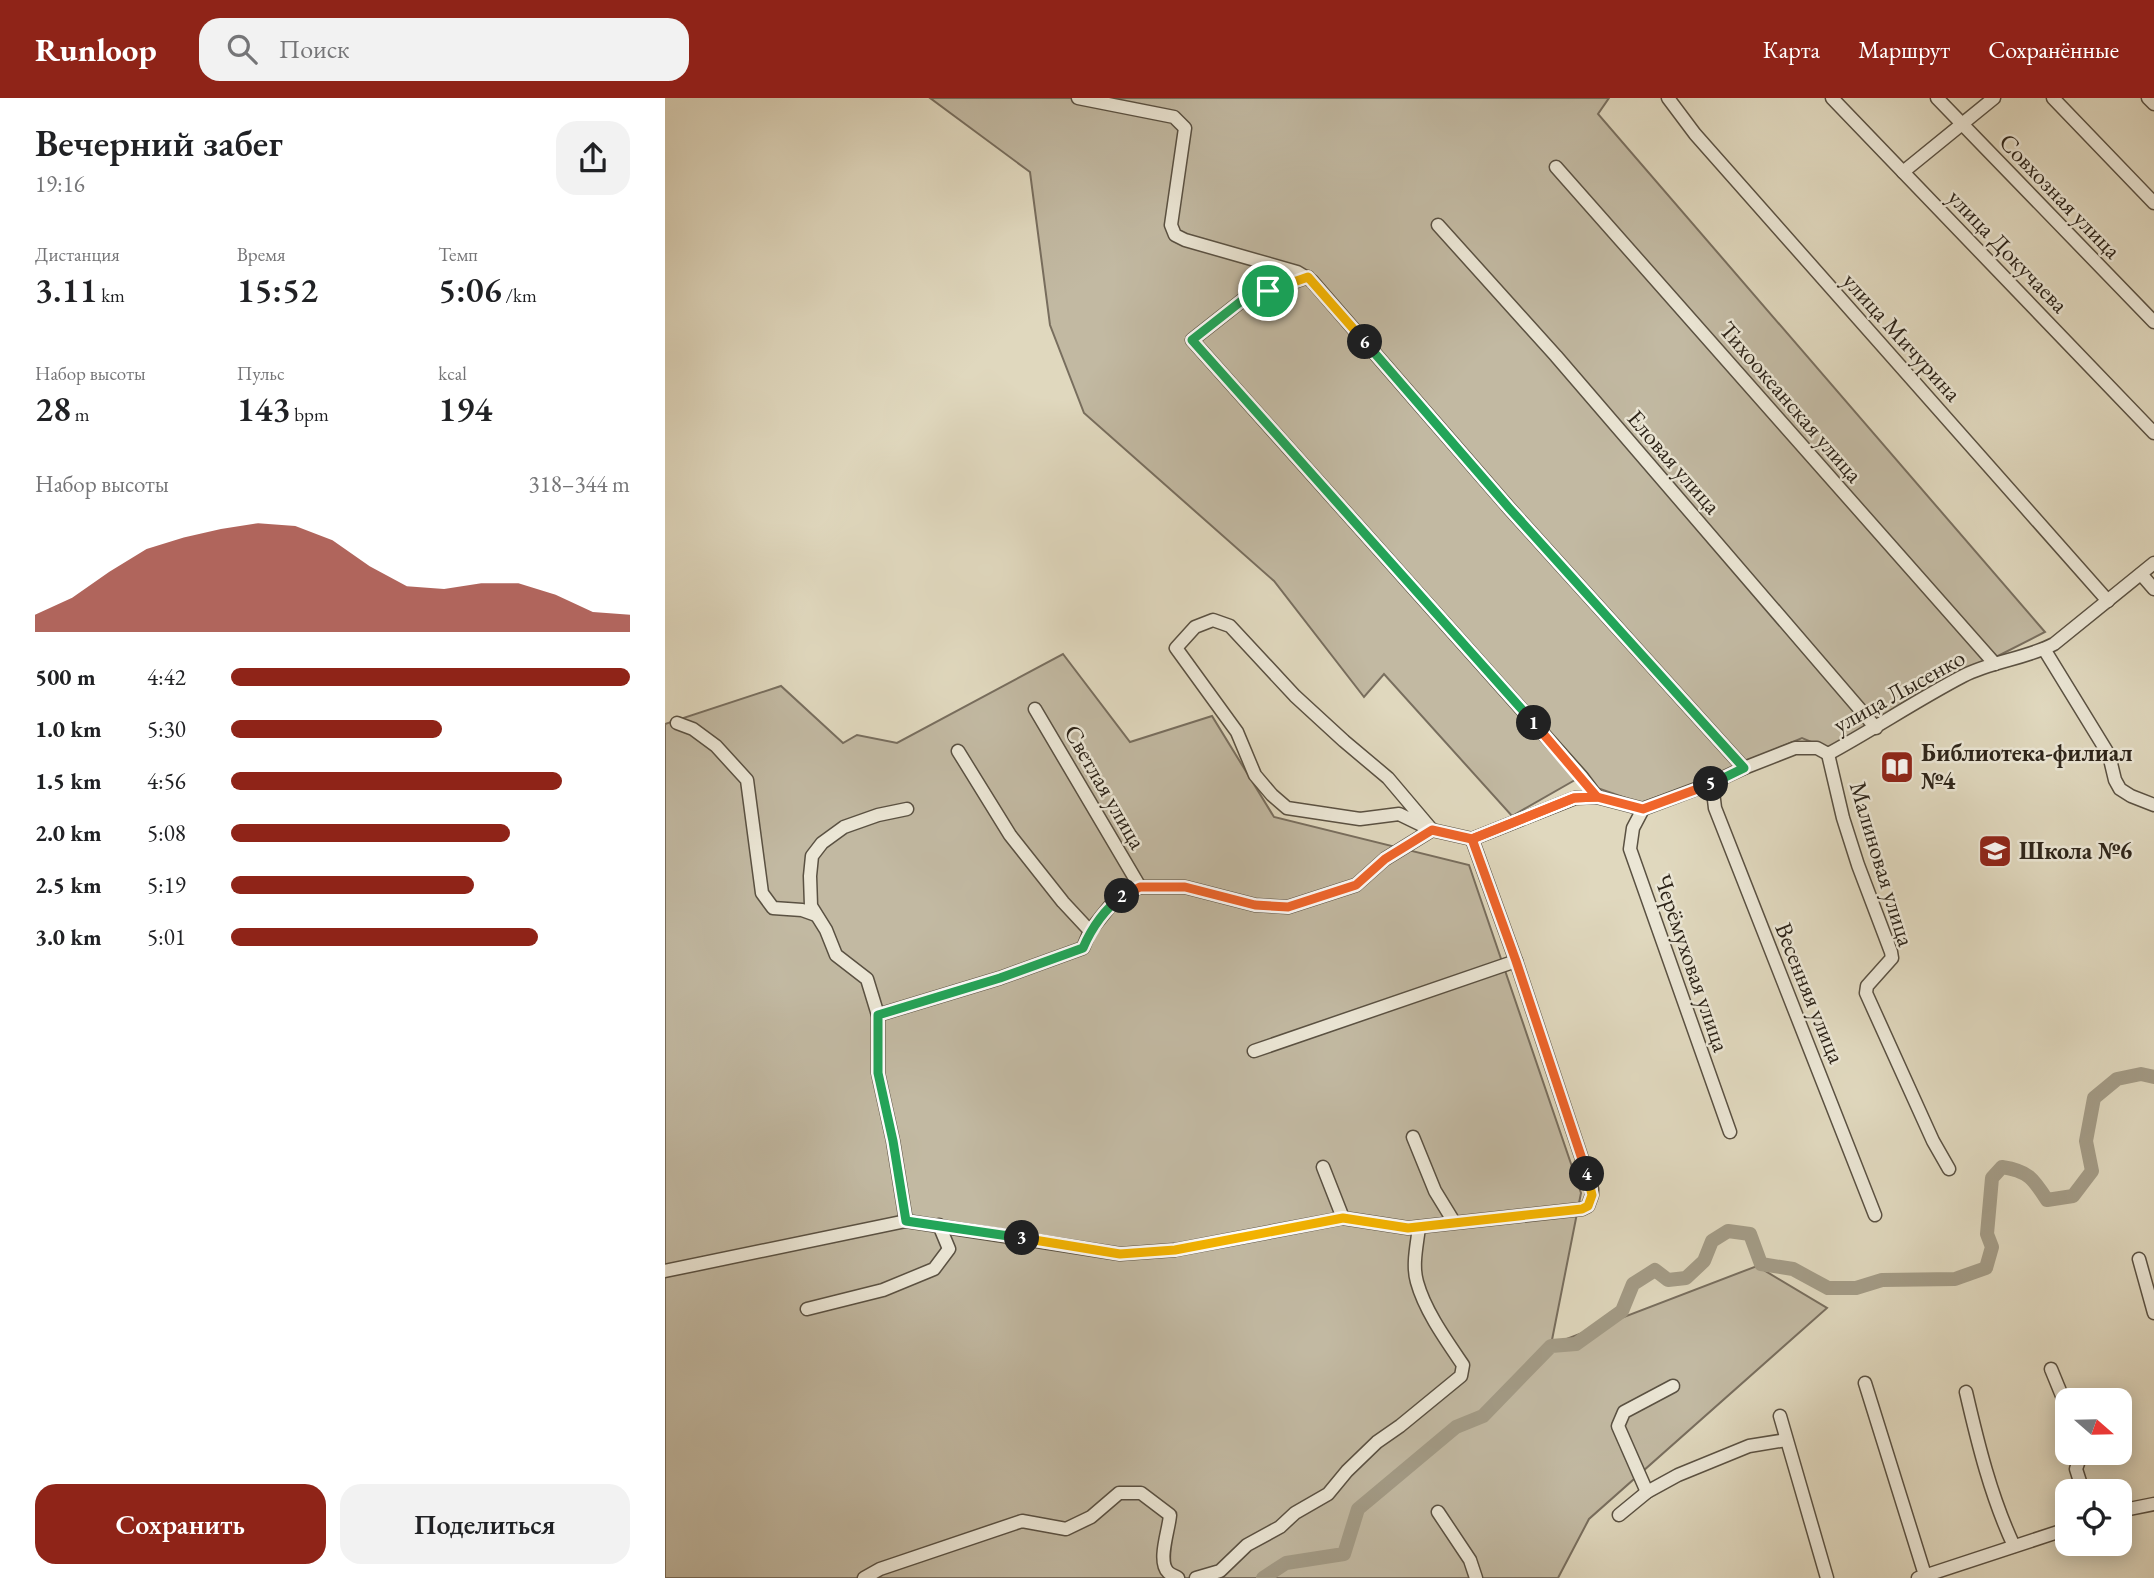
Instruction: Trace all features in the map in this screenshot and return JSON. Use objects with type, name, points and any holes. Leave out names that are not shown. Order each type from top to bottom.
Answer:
[{"type":"street","points":[[1078,98],[1174,117],[1185,128],[1171,225],[1175,235],[1308,277],[1509,508],[1744,768]]},
{"type":"street","name":"улица Мичурина","points":[[1668,98],[1704,145],[2109,601]]},
{"type":"street","name":"улица Докучаева","points":[[1832,98],[2154,433]]},
{"type":"street","name":"Совхозная улица","points":[[1937,98],[2154,322]]},
{"type":"street","points":[[1903,172],[1994,98]]},
{"type":"street","points":[[2053,98],[2154,203]]},
{"type":"street","points":[[2148,98],[2154,104]]},
{"type":"street","name":"Тихоокеанская улица","points":[[1556,167],[1995,664]]},
{"type":"street","name":"Еловая улица","points":[[1439,225],[1556,356],[1875,728]]},
{"type":"street","points":[[1308,277],[1249,295],[1192,340],[1597,797]]},
{"type":"street","name":"улица Лысенко","points":[[1643,809],[1795,748],[1817,748],[1828,754],[1963,676],[2054,644],[2154,563]]},
{"type":"street","points":[[2141,573],[2154,589]]},
{"type":"street","points":[[1432,830],[1388,778],[1295,696],[1230,626],[1213,620],[1195,627],[1177,648],[1237,732],[1255,775],[1287,808],[1360,819],[1399,814],[1432,830],[1472,839],[1574,798],[1597,797],[1643,809]]},
{"type":"street","points":[[2045,649],[2109,755],[2120,789],[2154,805]]},
{"type":"street","name":"Светлая улица","points":[[1035,709],[1140,887]]},
{"type":"street","points":[[677,723],[692,729],[716,746],[747,780],[762,894],[769,905],[773,908],[802,910],[816,915]]},
{"type":"street","points":[[958,751],[1017,845],[1090,931]]},
{"type":"street","name":"Малиновая улица","points":[[1828,754],[1843,818],[1858,865],[1892,952],[1892,958],[1867,986],[1866,993],[1933,1141],[1949,1169]]},
{"type":"street","name":"Весенняя улица","points":[[1712,783],[1714,808],[1875,1215]]},
{"type":"street","points":[[906,1221],[878,1073],[878,1015],[867,979],[836,955],[826,930],[811,906],[810,876],[811,856],[822,843],[844,827],[907,809]]},
{"type":"street","name":"Черёмуховая улица","points":[[1643,809],[1633,828],[1630,849],[1730,1132]]},
{"type":"street","points":[[878,1015],[1000,978],[1083,948],[1090,931],[1110,906],[1140,887],[1185,887],[1255,905],[1288,907],[1356,885],[1385,859],[1432,830]]},
{"type":"street","points":[[665,1271],[906,1221],[1120,1254],[1175,1250],[1343,1218],[1408,1228],[1582,1209],[1588,1206],[1591,1189],[1516,961],[1472,839]]},
{"type":"street","points":[[1254,1051],[1516,961]]},
{"type":"street","points":[[1413,1137],[1435,1191],[1454,1222]]},
{"type":"street","points":[[1322,1167],[1343,1218]]},
{"type":"street","points":[[807,1308],[883,1290],[933,1269],[950,1249],[939,1225]]},
{"type":"street","points":[[1196,1578],[1220,1571],[1247,1545],[1280,1527],[1295,1513],[1328,1494],[1377,1442],[1461,1376],[1463,1364],[1426,1306],[1417,1282],[1415,1267],[1419,1227]]},
{"type":"street","points":[[2139,1259],[2154,1313]]},
{"type":"street","points":[[2051,1369],[2059,1388]]},
{"type":"street","points":[[1865,1383],[1921,1577],[2055,1534]]},
{"type":"street","points":[[1647,1492],[1618,1426],[1624,1412],[1673,1386]]},
{"type":"street","points":[[1966,1392],[1990,1480],[2014,1546]]},
{"type":"street","points":[[1780,1416],[1827,1578]]},
{"type":"street","points":[[1619,1515],[1647,1492],[1678,1475],[1749,1446],[1786,1440]]},
{"type":"street","points":[[864,1578],[880,1569],[1022,1521],[1066,1529],[1091,1517],[1119,1493],[1141,1493],[1170,1515],[1162,1559],[1166,1571],[1178,1578]]},
{"type":"street","points":[[2132,1508],[2154,1503]]},
{"type":"street","points":[[1438,1512],[1470,1560],[1476,1578]]},
{"type":"shaded area","points":[[930,98],[1609,98],[1598,114],[2045,632],[1990,660],[1833,751],[1802,738],[1691,785],[1640,803],[1575,780],[1512,816],[1384,674],[1364,697],[1274,581],[1084,413],[1050,325],[1030,172]]},
{"type":"shaded area","points":[[1063,654],[1130,742],[1212,716],[1274,817],[1469,865],[1581,1193],[1551,1345],[1757,1266],[1827,1308],[1589,1519],[1558,1578],[665,1578],[665,724],[781,686],[843,743],[857,735],[897,743]]},
{"type":"waterway","points":[[1263,1578],[1286,1563],[1344,1554],[1358,1509],[1456,1427],[1483,1416],[1551,1346],[1576,1344],[1622,1311],[1633,1284],[1655,1270],[1668,1280],[1686,1278],[1704,1261],[1712,1241],[1728,1231],[1750,1234],[1761,1264],[1793,1269],[1828,1288],[1856,1288],[1882,1280],[1955,1279],[1986,1268],[1992,1247],[1987,1234],[1992,1178],[2002,1167],[2024,1173],[2038,1186],[2047,1200],[2073,1196],[2092,1171],[2086,1141],[2094,1098],[2117,1079],[2141,1074],[2154,1077]]},
{"type":"place","name":"Библиотека-филиал №4","points":[[1897,767]]},
{"type":"place","name":"Школа №6","points":[[1995,851]]},
{"type":"route","points":[[1268,291],[1249,295],[1192,340],[1583,777],[1597,797],[1574,798],[1472,839],[1432,830],[1385,859],[1356,885],[1288,907],[1255,905],[1185,887],[1140,887],[1110,906],[1090,931],[1083,948],[1000,978],[878,1015],[878,1073],[906,1221],[1120,1254],[1175,1250],[1343,1218],[1408,1228],[1582,1209],[1590,1202],[1591,1189],[1516,961],[1472,839],[1523,818],[1574,798],[1597,797],[1643,809],[1744,768],[1509,508],[1308,277],[1268,291]]}]
